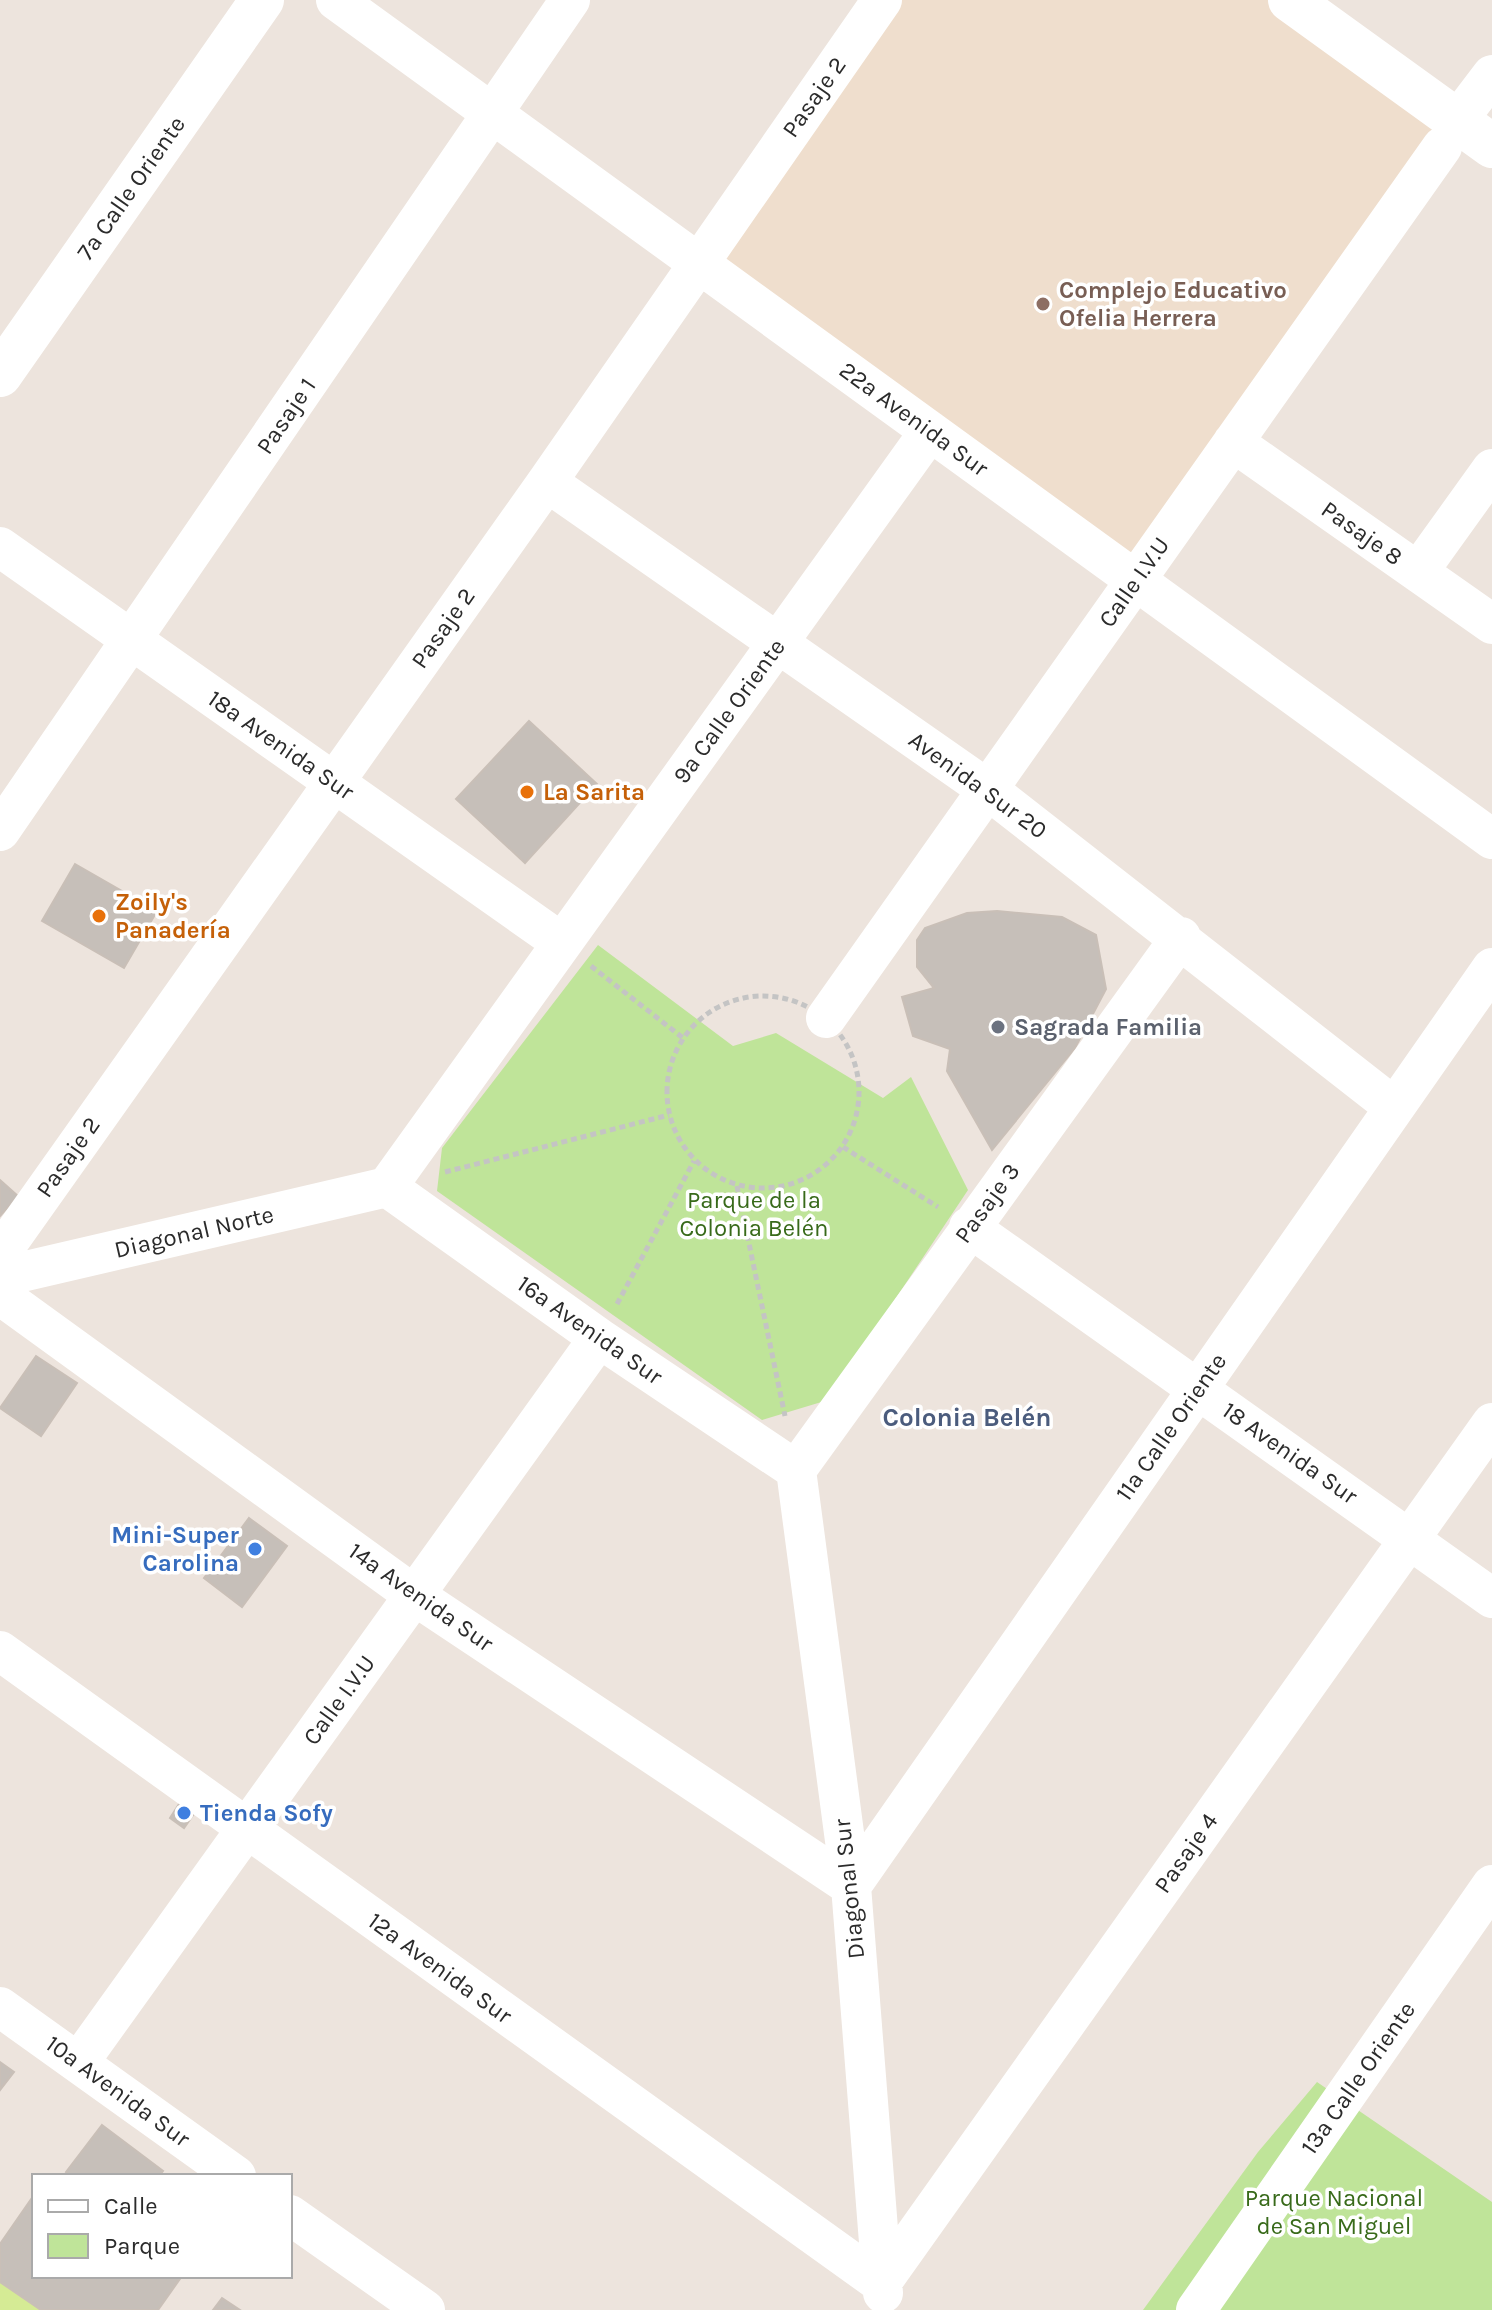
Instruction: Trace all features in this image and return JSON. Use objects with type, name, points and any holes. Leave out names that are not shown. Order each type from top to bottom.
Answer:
[{"type":"street","name":"7a Calle Oriente","points":[[0,375],[262,0]]},
{"type":"street","name":"22a Avenida Sur","points":[[336,0],[1492,839]]},
{"type":"street","name":"Pasaje 1","points":[[0,831],[134,640],[570,0]]},
{"type":"street","name":"Pasaje 2","points":[[0,1254],[547,482],[882,0]]},
{"type":"street","points":[[1290,0],[1450,134],[1492,146]]},
{"type":"street","name":"Calle I.V.U","points":[[826,1018],[1492,75]]},
{"type":"street","name":"9a Calle Oriente","points":[[387,1187],[930,431]]},
{"type":"street","name":"Pasaje 8","points":[[1233,442],[1492,624]]},
{"type":"street","points":[[1418,572],[1492,469]]},
{"type":"street","name":"Avenida Sur 20","points":[[547,482],[987,789],[1181,937],[1394,1107]]},
{"type":"street","name":"18a Avenida Sur","points":[[0,547],[562,943]]},
{"type":"street","name":"Pasaje 3","points":[[796,1470],[1181,937]]},
{"type":"street","name":"11a Calle Oriente","points":[[851,1886],[1492,968]]},
{"type":"street","name":"Diagonal Norte","points":[[0,1277],[387,1187]]},
{"type":"street","name":"16a Avenida Sur","points":[[387,1187],[599,1338],[796,1470]]},
{"type":"street","name":"18 Avenida Sur","points":[[969,1227],[1492,1598]]},
{"type":"street","name":"14a Avenida Sur","points":[[0,1295],[414,1595],[851,1886]]},
{"type":"street","name":"Calle I.V.U","points":[[79,2062],[599,1338]]},
{"type":"street","name":"Pasaje 4","points":[[883,2296],[1492,1423]]},
{"type":"street","name":"Diagonal Sur","points":[[796,1470],[851,1886],[883,2296]]},
{"type":"street","name":"12a Avenida Sur","points":[[0,1651],[883,2296]]},
{"type":"street","name":"13a Calle Oriente","points":[[1196,2310],[1492,1885]]},
{"type":"street","name":"10a Avenida Sur","points":[[0,2007],[233,2174]]},
{"type":"street","points":[[292,2216],[425,2310]]},
{"type":"path","points":[[562,943],[683,1038]]},
{"type":"path","points":[[751,996],[778,996],[804,1004],[826,1018],[845,1039],[857,1065],[860,1094],[855,1122],[843,1147],[822,1169],[796,1183],[767,1189],[737,1186],[714,1176],[694,1161],[678,1140],[669,1115],[666,1088],[671,1062],[683,1038],[701,1018],[724,1003],[751,996]]},
{"type":"path","points":[[387,1187],[669,1115]]},
{"type":"path","points":[[843,1147],[969,1227]]},
{"type":"path","points":[[599,1338],[694,1161]]},
{"type":"path","points":[[737,1186],[796,1470]]},
{"type":"shaded area","name":"Complejo Educativo Ofelia Herrera","points":[[885,0],[1290,0],[1457,121],[1135,580],[699,263]]},
{"type":"green space","name":"Parque de la Colonia Belén","points":[[598,945],[733,1046],[776,1033],[883,1098],[911,1077],[968,1190],[828,1400],[762,1420],[437,1191],[442,1148]]},
{"type":"green space","name":"Parque Nacional de San Miguel","points":[[1317,2082],[1492,2202],[1492,2310],[1143,2310],[1258,2152]]},
{"type":"green space","points":[[0,2282],[41,2310],[0,2310]]},
{"type":"building","name":"La Sarita","points":[[529,721],[597,784],[525,863],[456,799]]},
{"type":"building","name":"Zoily's Panadería","points":[[75,864],[157,911],[124,968],[42,921]]},
{"type":"building","name":"Sagrada Familia","points":[[997,911],[1062,917],[1096,935],[1106,989],[1075,1048],[992,1150],[947,1071],[950,1049],[913,1036],[902,997],[934,988],[917,967],[917,940],[925,928],[967,913]]},
{"type":"building","points":[[0,1180],[18,1196],[0,1216]]},
{"type":"building","points":[[36,1356],[77,1383],[41,1436],[0,1408]]},
{"type":"building","points":[[249,1518],[287,1546],[242,1607],[204,1578]]},
{"type":"building","name":"Tienda Sofy","points":[[183,1798],[198,1808],[184,1828],[170,1818]]},
{"type":"building","points":[[0,2062],[14,2072],[0,2090]]},
{"type":"building","points":[[102,2125],[163,2171],[161,2174],[66,2172]]},
{"type":"building","points":[[32,2198],[32,2278],[181,2278],[158,2310],[41,2310],[0,2282],[0,2244]]},
{"type":"building","points":[[222,2298],[240,2310],[213,2310]]},
{"type":"place","name":"Complejo Educativo Ofelia Herrera","points":[[1043,304]]},
{"type":"place","name":"La Sarita","points":[[527,792]]},
{"type":"place","name":"Zoily's Panadería","points":[[99,916]]},
{"type":"place","name":"Sagrada Familia","points":[[998,1027]]},
{"type":"place","name":"Mini-Super Carolina","points":[[255,1549]]},
{"type":"place","name":"Tienda Sofy","points":[[184,1813]]},
{"type":"district","name":"Colonia Belén","points":[[967,1417]]}]
